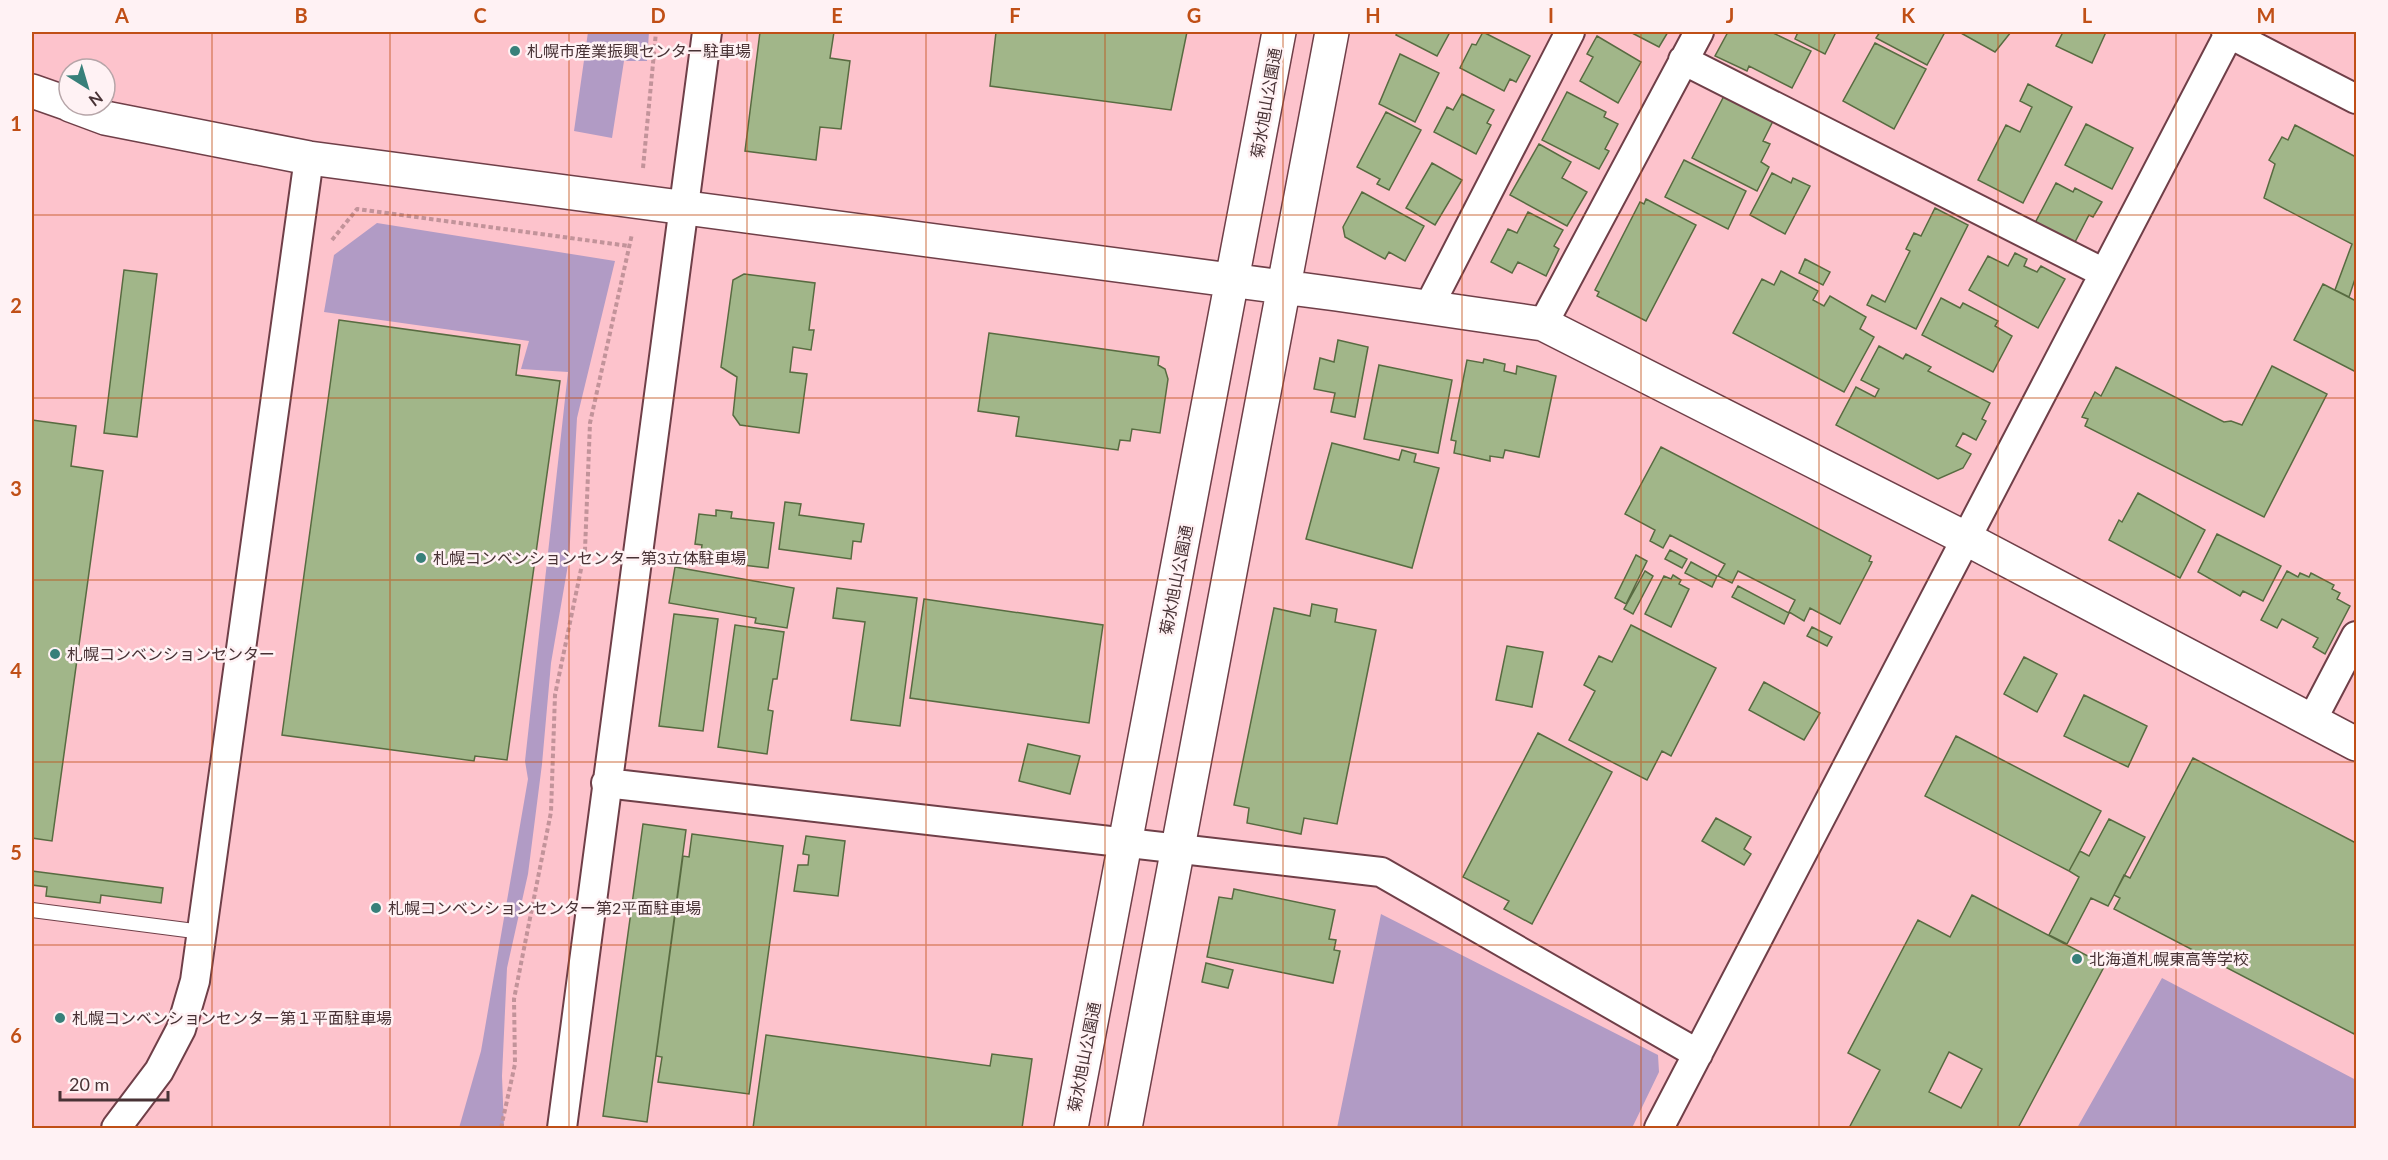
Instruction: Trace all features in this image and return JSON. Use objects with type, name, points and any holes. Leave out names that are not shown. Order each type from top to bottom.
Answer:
[{"type":"street","points":[[562,1128],[707,32]]},
{"type":"street","name":"菊水旭山公園通","points":[[1071,1128],[1279,32]]},
{"type":"street","points":[[1125,1128],[1332,32]]},
{"type":"street","points":[[1428,308],[1570,32]]},
{"type":"street","points":[[1543,324],[1699,32]]},
{"type":"street","points":[[1659,1128],[2228,32],[2356,99]]},
{"type":"street","points":[[1683,60],[2104,273]]},
{"type":"street","points":[[32,91],[57,100]]},
{"type":"street","points":[[102,117],[309,158],[1543,324],[1965,538],[2356,744]]},
{"type":"street","points":[[116,1128],[159,1071],[181,1029],[195,981],[309,158]]},
{"type":"street","points":[[2313,720],[2356,636]]},
{"type":"street","points":[[606,783],[1381,872],[1698,1054]]},
{"type":"lane","points":[[32,910],[202,932]]},
{"type":"path","points":[[501,1128],[515,1064],[514,999],[551,812],[555,695],[585,550],[590,423],[640,202],[656,32]]},
{"type":"path","points":[[325,248],[357,209],[629,246]]},
{"type":"shaded area","points":[[588,32],[649,32],[647,61],[624,61],[612,138],[574,131]]},
{"type":"shaded area","points":[[377,223],[615,261],[577,418],[569,559],[551,663],[542,764],[528,874],[507,968],[502,1076],[504,1128],[459,1128],[481,1051],[528,779],[525,761],[568,372],[521,369],[529,341],[324,312],[334,255]]},
{"type":"shaded area","points":[[1381,914],[1658,1055],[1659,1072],[1632,1128],[1337,1128]]},
{"type":"shaded area","points":[[2162,978],[2356,1080],[2356,1128],[2077,1128]]},
{"type":"building","points":[[760,32],[834,32],[830,58],[850,61],[841,129],[820,127],[816,160],[745,151]]},
{"type":"building","points":[[996,32],[1187,32],[1171,110],[990,86]]},
{"type":"building","points":[[1398,32],[1450,32],[1437,56],[1396,35]]},
{"type":"building","points":[[1483,32],[1530,56],[1516,82],[1510,79],[1504,91],[1460,68],[1472,44],[1476,45]]},
{"type":"building","points":[[1633,32],[1668,32],[1659,47]]},
{"type":"building","points":[[1728,32],[1771,32],[1811,51],[1792,88],[1749,66],[1747,71],[1715,56]]},
{"type":"building","points":[[1798,32],[1836,32],[1825,54],[1795,39]]},
{"type":"building","points":[[1880,32],[1945,32],[1927,65],[1876,38]]},
{"type":"building","points":[[1959,32],[2011,32],[1995,52]]},
{"type":"building","points":[[2063,32],[2106,32],[2092,63],[2056,46]]},
{"type":"building","points":[[1597,36],[1641,62],[1618,103],[1580,81],[1593,57],[1587,54]]},
{"type":"building","points":[[1875,43],[1926,69],[1894,129],[1843,101]]},
{"type":"building","points":[[1400,54],[1439,73],[1415,122],[1379,104]]},
{"type":"building","points":[[2028,84],[2072,107],[2023,203],[1978,180],[2006,125],[2020,132],[2032,107],[2020,101]]},
{"type":"building","points":[[1567,92],[1606,112],[1604,117],[1618,124],[1605,149],[1609,151],[1599,169],[1542,140]]},
{"type":"building","points":[[1462,94],[1494,110],[1487,123],[1491,125],[1476,154],[1434,132],[1447,107],[1453,110]]},
{"type":"building","points":[[1725,94],[1774,119],[1763,141],[1770,144],[1761,162],[1769,167],[1757,191],[1692,158]]},
{"type":"building","points":[[1386,112],[1421,130],[1389,190],[1377,184],[1380,179],[1357,167]]},
{"type":"building","points":[[2086,124],[2133,148],[2112,189],[2065,165]]},
{"type":"building","points":[[2295,125],[2356,157],[2356,276],[2349,297],[2335,290],[2352,244],[2264,198],[2275,164],[2269,160],[2282,137],[2288,140]]},
{"type":"building","points":[[1539,144],[1571,162],[1562,178],[1587,192],[1567,226],[1510,195]]},
{"type":"building","points":[[1684,160],[1746,191],[1728,229],[1665,197]]},
{"type":"building","points":[[1432,163],[1462,180],[1435,225],[1406,208]]},
{"type":"building","points":[[1772,173],[1791,183],[1793,178],[1810,186],[1785,234],[1750,215]]},
{"type":"building","points":[[2056,183],[2073,192],[2075,188],[2102,202],[2093,217],[2089,215],[2074,244],[2035,223]]},
{"type":"building","points":[[1362,192],[1424,226],[1405,261],[1389,252],[1385,259],[1345,237],[1343,227]]},
{"type":"building","points":[[1646,199],[1696,225],[1646,321],[1597,296],[1599,292],[1595,290],[1640,202],[1644,204]]},
{"type":"building","points":[[1935,208],[1968,225],[1916,329],[1867,305],[1872,295],[1885,302],[1910,251],[1906,249],[1914,233],[1921,236]]},
{"type":"building","points":[[1528,212],[1563,230],[1554,246],[1559,249],[1546,276],[1518,262],[1512,273],[1491,262],[1508,229],[1517,233]]},
{"type":"building","points":[[2015,253],[2027,259],[2024,266],[2037,272],[2041,266],[2065,279],[2038,328],[1969,290],[1988,256],[2008,266]]},
{"type":"building","points":[[1805,259],[1830,272],[1823,285],[1799,273]]},
{"type":"building","points":[[124,270],[157,274],[137,437],[104,433]]},
{"type":"building","points":[[1781,271],[1818,291],[1813,300],[1824,306],[1830,296],[1866,317],[1860,329],[1874,337],[1844,392],[1733,333],[1762,279],[1774,285]]},
{"type":"building","points":[[744,274],[815,283],[809,330],[814,330],[811,350],[793,347],[790,372],[807,374],[799,433],[740,425],[733,415],[737,377],[721,367],[733,280]]},
{"type":"building","points":[[2323,284],[2356,301],[2356,372],[2294,340]]},
{"type":"building","points":[[1941,298],[1960,308],[1963,303],[1998,321],[1995,326],[2012,336],[1993,372],[1922,335]]},
{"type":"building","name":"札幌コンベンションセンター第3立体駐車場","points":[[339,320],[520,345],[516,375],[560,381],[507,760],[475,756],[474,761],[282,735]]},
{"type":"building","points":[[989,333],[1159,357],[1158,365],[1165,369],[1168,379],[1160,433],[1132,429],[1130,441],[1120,440],[1118,450],[1016,436],[1019,417],[978,411]]},
{"type":"building","points":[[1338,340],[1368,347],[1355,417],[1331,412],[1335,393],[1314,389],[1320,358],[1334,362]]},
{"type":"building","points":[[1879,346],[1903,359],[1906,354],[1931,367],[1928,371],[1990,403],[1982,419],[1986,421],[1976,440],[1963,433],[1956,446],[1971,454],[1963,468],[1938,479],[1836,425],[1856,387],[1875,397],[1879,389],[1861,380]]},
{"type":"building","points":[[1484,359],[1505,364],[1504,371],[1516,374],[1517,366],[1556,376],[1539,457],[1505,450],[1503,458],[1490,456],[1490,461],[1454,453],[1456,441],[1451,440],[1467,360],[1483,363]]},
{"type":"building","points":[[1379,365],[1452,380],[1438,453],[1364,439]]},
{"type":"building","points":[[2272,366],[2327,394],[2264,517],[2085,426],[2088,419],[2082,417],[2095,392],[2101,396],[2116,367],[2224,422],[2231,421],[2242,425]]},
{"type":"building","name":"札幌コンベンションセンター","points":[[32,420],[76,426],[71,466],[103,471],[52,841],[32,838]]},
{"type":"building","points":[[1332,443],[1399,460],[1402,450],[1416,454],[1414,462],[1439,468],[1412,568],[1306,539]]},
{"type":"building","points":[[1661,447],[1871,556],[1869,561],[1872,562],[1840,624],[1810,608],[1804,621],[1789,612],[1795,600],[1738,571],[1732,583],[1718,576],[1725,564],[1670,535],[1663,548],[1650,541],[1655,530],[1625,514]]},
{"type":"building","points":[[2138,493],[2205,530],[2180,578],[2109,540],[2119,520],[2122,522]]},
{"type":"building","points":[[785,502],[801,504],[799,515],[864,524],[861,542],[853,541],[851,559],[779,549]]},
{"type":"building","points":[[716,510],[732,512],[731,518],[774,523],[768,568],[700,560],[702,545],[695,544],[699,514],[716,516]]},
{"type":"building","points":[[2217,534],[2281,566],[2263,601],[2243,591],[2240,596],[2198,572]]},
{"type":"building","points":[[1670,550],[1687,559],[1682,568],[1665,559]]},
{"type":"building","points":[[1636,555],[1647,561],[1626,604],[1615,598]]},
{"type":"building","points":[[1691,562],[1717,576],[1712,587],[1685,573]]},
{"type":"building","points":[[675,567],[794,588],[787,628],[755,623],[756,618],[669,603]]},
{"type":"building","points":[[1645,571],[1653,576],[1633,614],[1624,609]]},
{"type":"building","points":[[2287,571],[2298,577],[2300,573],[2309,577],[2311,573],[2334,585],[2332,589],[2340,593],[2337,599],[2350,606],[2325,654],[2313,647],[2318,638],[2282,619],[2277,628],[2261,620]]},
{"type":"building","points":[[1673,575],[1681,580],[1679,584],[1689,589],[1671,627],[1645,614],[1664,576],[1671,579]]},
{"type":"building","points":[[1738,586],[1789,613],[1784,624],[1732,597]]},
{"type":"building","points":[[837,588],[917,598],[900,726],[851,720],[865,622],[833,618]]},
{"type":"building","points":[[924,599],[1103,625],[1089,723],[910,698]]},
{"type":"building","points":[[1312,604],[1337,609],[1335,622],[1376,630],[1337,824],[1304,818],[1301,834],[1247,823],[1249,808],[1234,805],[1274,608],[1310,616]]},
{"type":"building","points":[[674,614],[718,619],[703,731],[659,726]]},
{"type":"building","points":[[735,625],[784,632],[777,679],[773,679],[768,710],[773,711],[767,754],[718,747]]},
{"type":"building","points":[[1631,625],[1716,668],[1671,756],[1662,751],[1647,780],[1569,740],[1595,691],[1584,685],[1599,656],[1612,662]]},
{"type":"building","points":[[1812,627],[1832,637],[1827,646],[1807,636]]},
{"type":"building","points":[[1507,646],[1543,652],[1532,707],[1496,700]]},
{"type":"building","points":[[2024,657],[2057,674],[2037,712],[2004,694]]},
{"type":"building","points":[[1764,682],[1820,713],[1804,740],[1749,710]]},
{"type":"building","points":[[2084,695],[2147,726],[2128,767],[2064,736]]},
{"type":"building","points":[[1538,733],[1612,772],[1532,924],[1504,909],[1509,901],[1463,877]]},
{"type":"building","points":[[1956,736],[2101,811],[2069,871],[1925,796]]},
{"type":"building","points":[[1028,744],[1080,756],[1070,794],[1019,781]]},
{"type":"building","points":[[2193,758],[2356,843],[2356,1029],[2354,1034],[2114,909],[2120,898],[2114,895],[2124,875],[2130,878]]},
{"type":"building","points":[[1716,818],[1751,837],[1744,849],[1751,854],[1744,865],[1702,841]]},
{"type":"building","points":[[2109,819],[2145,837],[2108,906],[2091,898],[2067,944],[2049,935],[2079,877],[2069,871],[2080,851],[2089,856]]},
{"type":"building","points":[[643,824],[686,830],[647,1122],[603,1116]]},
{"type":"building","points":[[692,834],[783,846],[749,1094],[658,1082],[662,1057],[656,1056],[683,856],[689,857]]},
{"type":"building","points":[[806,836],[845,841],[838,896],[794,891],[798,865],[808,865],[809,855],[803,854]]},
{"type":"building","points":[[32,871],[163,888],[161,903],[101,895],[100,903],[46,896],[47,887],[32,885]]},
{"type":"building","points":[[1234,889],[1335,910],[1329,939],[1336,940],[1334,950],[1340,951],[1333,983],[1207,957],[1219,897],[1232,899]]},
{"type":"building","points":[[1972,895],[2105,965],[2018,1128],[1849,1128],[1880,1070],[1848,1053],[1918,920],[1950,937]],"holes":[[[1949,1052],[1982,1069],[1961,1108],[1929,1092]]]},
{"type":"building","points":[[1206,963],[1233,970],[1228,988],[1202,982]]},
{"type":"building","points":[[766,1035],[990,1066],[992,1054],[1032,1059],[1022,1128],[753,1128]]},
{"type":"place","name":"札幌市産業振興センター駐車場","points":[[515,51]]},
{"type":"place","name":"札幌コンベンションセンター第3立体駐車場","points":[[421,558]]},
{"type":"place","name":"札幌コンベンションセンター","points":[[55,654]]},
{"type":"place","name":"札幌コンベンションセンター第2平面駐車場","points":[[376,908]]},
{"type":"place","name":"北海道札幌東高等学校","points":[[2077,959]]},
{"type":"place","name":"札幌コンベンションセンター第１平面駐車場","points":[[60,1018]]}]
